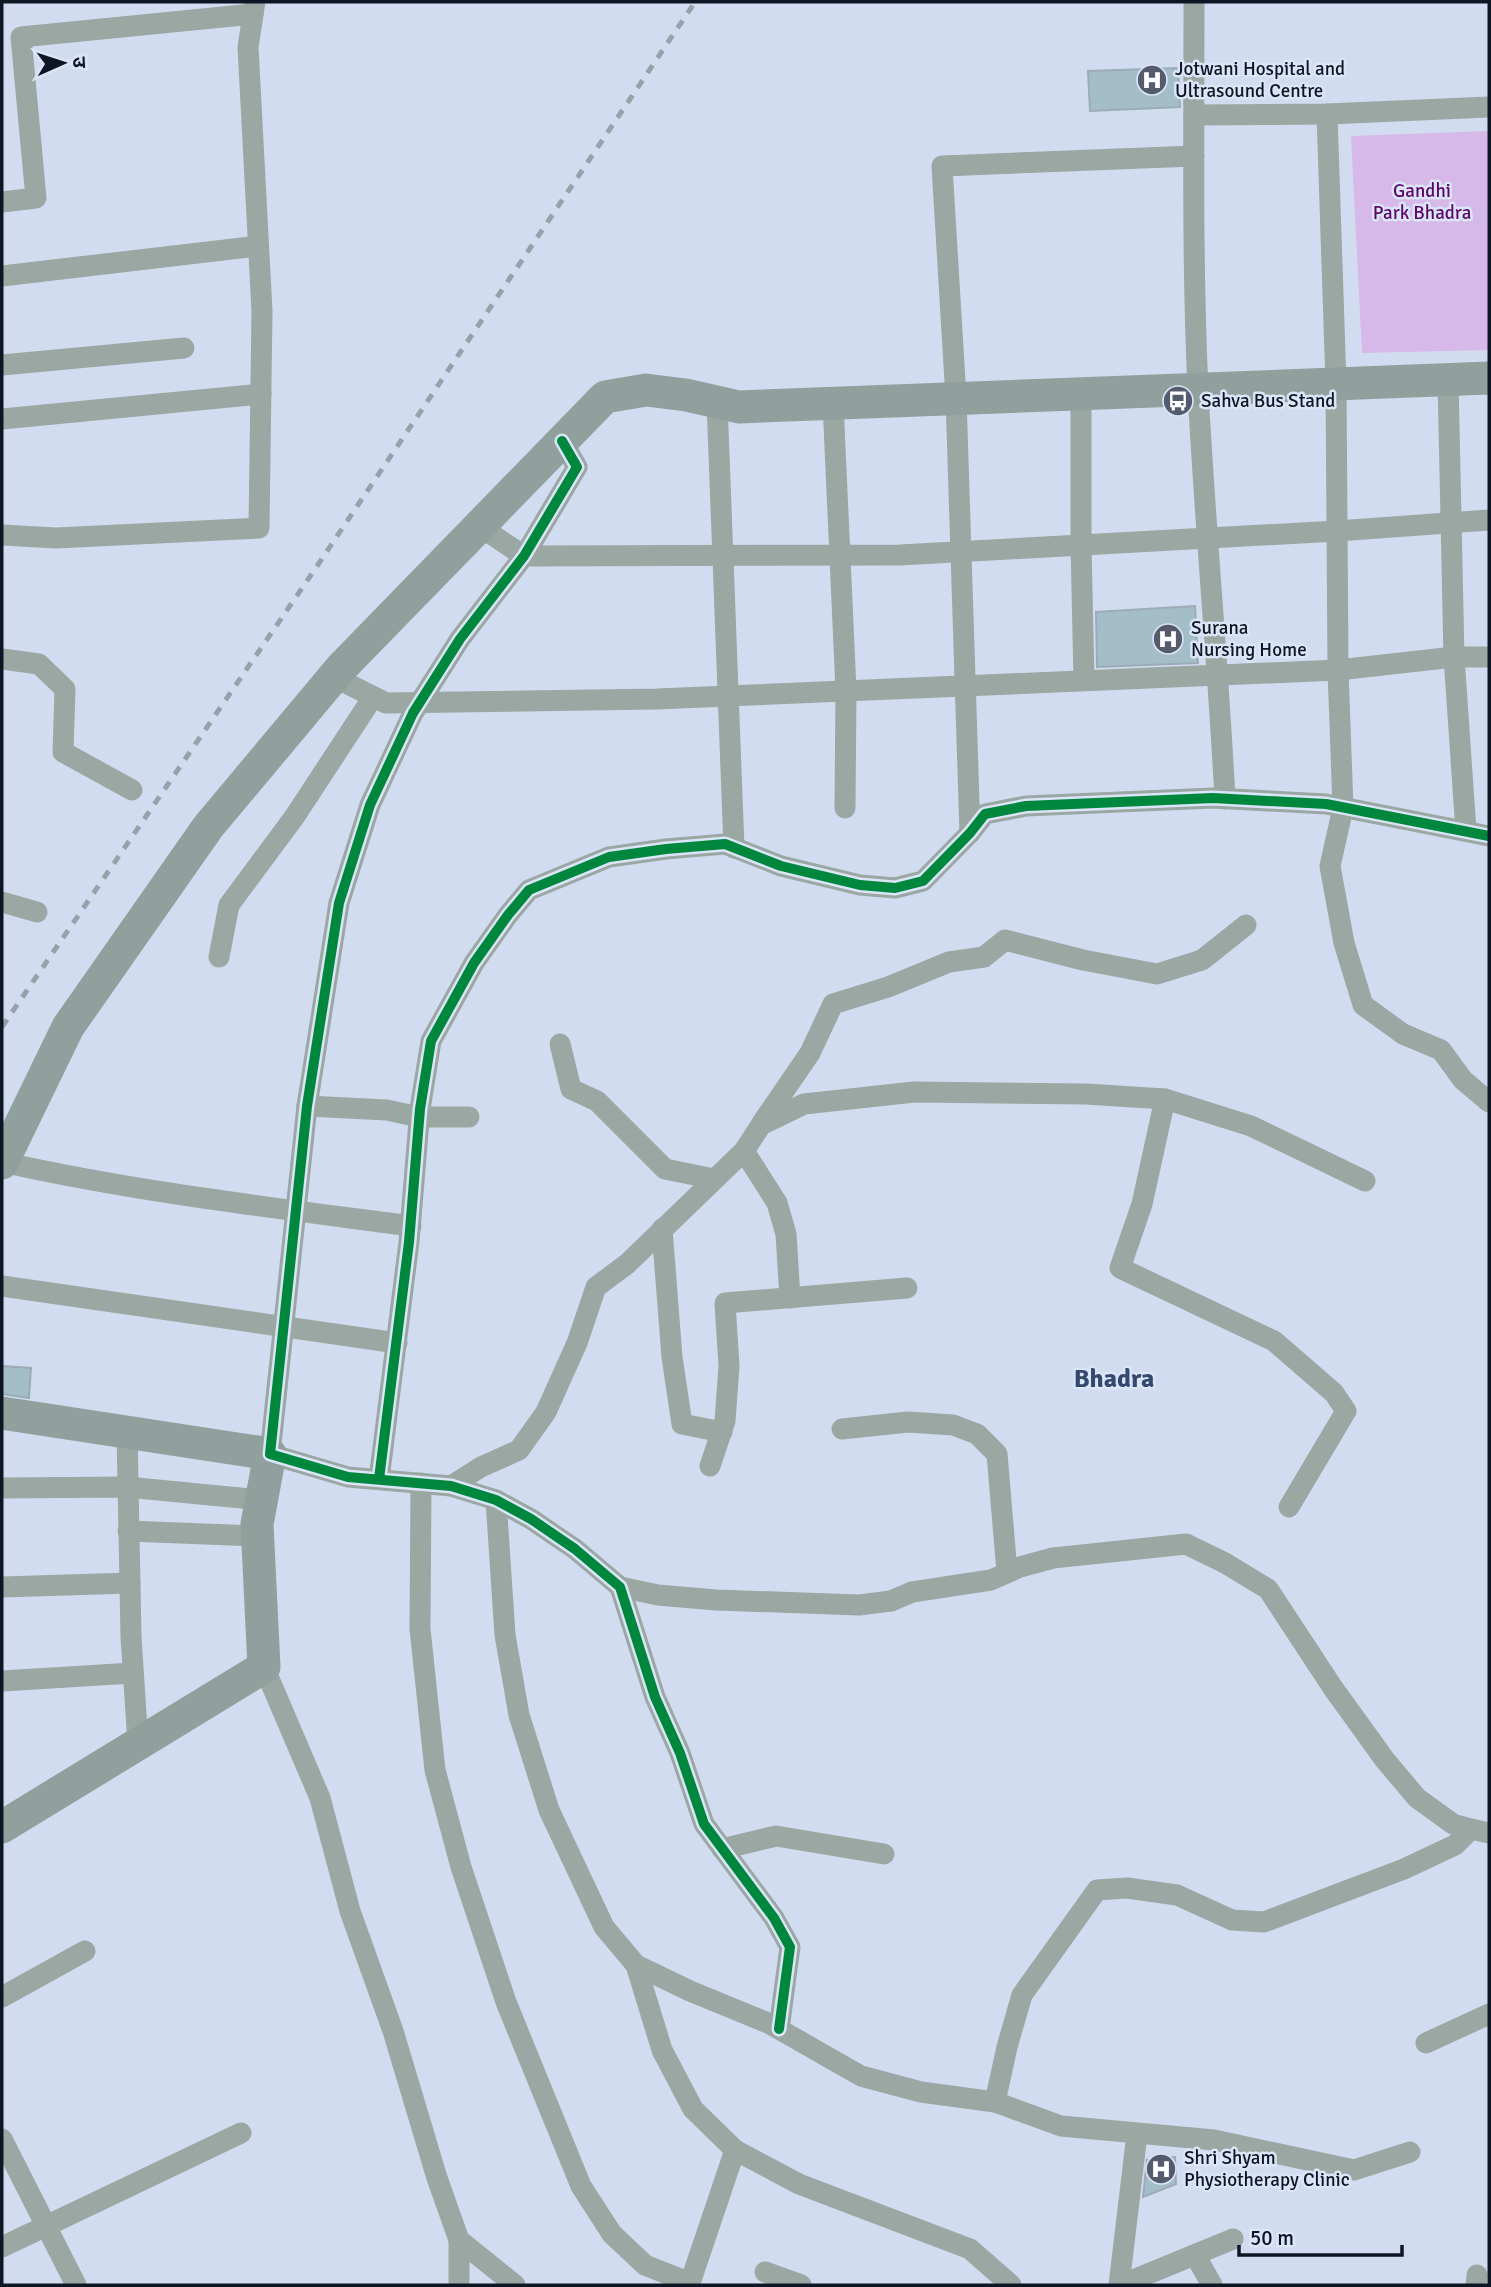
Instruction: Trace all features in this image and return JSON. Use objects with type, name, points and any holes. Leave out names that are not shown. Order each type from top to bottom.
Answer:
[{"type":"main road","points":[[2,1163],[68,1027],[208,827],[334,677],[606,397],[646,390],[686,395],[739,407],[1489,378]]},
{"type":"main road","points":[[2,1413],[270,1454],[257,1536],[264,1667],[2,1827]]},
{"type":"street","points":[[1194,2],[1198,389],[1224,799]]},
{"type":"street","points":[[2,202],[36,198],[12,50],[21,37],[254,8],[248,47],[262,312],[259,528],[56,538],[2,535]]},
{"type":"street","points":[[1194,115],[1327,114],[1489,107]]},
{"type":"street","points":[[1327,114],[1336,384],[1338,670],[1343,808],[1331,866],[1344,943],[1363,1005],[1403,1034],[1441,1050],[1463,1080],[1489,1102]]},
{"type":"street","points":[[970,833],[956,398],[942,166],[1194,156]]},
{"type":"street","points":[[2,276],[258,246]]},
{"type":"street","points":[[2,365],[184,348]]},
{"type":"street","points":[[1448,380],[1454,657],[1466,831]]},
{"type":"street","points":[[2,419],[261,394]]},
{"type":"street","points":[[1081,394],[1084,680]]},
{"type":"street","points":[[717,402],[734,848]]},
{"type":"street","points":[[833,403],[846,690],[845,808]]},
{"type":"street","points":[[562,441],[577,467],[524,556],[460,639],[413,713],[370,805],[338,903],[306,1106],[270,1454],[348,1477],[451,1486],[496,1500],[531,1519],[575,1549],[620,1587],[658,1595],[716,1600],[859,1605],[891,1601],[912,1592],[991,1580],[1007,1572],[1053,1558],[1186,1544],[1268,1588],[1333,1688],[1385,1760],[1417,1798],[1453,1824],[1480,1831]]},
{"type":"street","points":[[479,526],[524,556],[723,556],[961,552],[1489,520]]},
{"type":"street","points":[[334,677],[386,703],[421,703],[729,696],[1338,670],[1454,657],[1489,657]]},
{"type":"street","points":[[2,659],[40,664],[65,689],[63,752],[132,789]]},
{"type":"street","points":[[219,957],[229,905],[295,816],[373,697]]},
{"type":"street","points":[[379,1479],[411,1226],[419,1117],[431,1041],[474,963],[529,890],[609,857],[725,844],[781,866],[860,885],[895,888],[923,881],[985,814],[1026,806],[1224,799],[1326,804],[1489,836]]},
{"type":"street","points":[[2,902],[37,912]]},
{"type":"street","points":[[451,1486],[481,1467],[519,1450],[547,1412],[577,1343],[596,1287],[627,1264],[744,1151],[810,1053],[833,1004],[888,987],[949,962],[984,957],[1005,940],[1083,960],[1157,974],[1202,960],[1246,925]]},
{"type":"street","points":[[560,1044],[571,1089],[597,1101],[665,1169],[715,1179]]},
{"type":"street","points":[[761,1125],[804,1104],[914,1092],[1086,1094],[1165,1098],[1251,1126],[1365,1181]]},
{"type":"street","points":[[1165,1098],[1142,1204],[1120,1268],[1274,1341],[1334,1392],[1346,1411],[1289,1507]]},
{"type":"street","points":[[306,1106],[387,1110],[419,1117],[469,1117]]},
{"type":"street","points":[[744,1151],[777,1203],[786,1234],[790,1298]]},
{"type":"street","points":[[2,1163],[295,1211],[411,1226]]},
{"type":"street","points":[[662,1229],[672,1357],[682,1424],[722,1432]]},
{"type":"street","points":[[2,1286],[397,1343]]},
{"type":"street","points":[[710,1466],[725,1421],[729,1366],[724,1303],[907,1288]]},
{"type":"street","points":[[842,1429],[908,1422],[953,1425],[977,1434],[997,1454],[1007,1572]]},
{"type":"street","points":[[127,1432],[133,1673],[138,1744]]},
{"type":"street","points":[[421,1483],[420,1629],[435,1770],[461,1867],[506,2002],[581,2186],[612,2234],[645,2265],[690,2284],[735,2150]]},
{"type":"street","points":[[2,1488],[127,1487],[261,1500]]},
{"type":"street","points":[[496,1500],[505,1635],[519,1715],[549,1810],[604,1927],[636,1965],[662,2050],[693,2109],[735,2150],[799,2184],[970,2249],[1011,2285]]},
{"type":"street","points":[[128,1531],[257,1536]]},
{"type":"street","points":[[2,1587],[130,1583]]},
{"type":"street","points":[[620,1587],[656,1697],[705,1824],[774,1918],[790,1947],[779,2029]]},
{"type":"street","points":[[264,1667],[320,1798],[351,1910],[393,2031],[437,2178],[459,2240],[460,2285]]},
{"type":"street","points":[[2,1681],[133,1673]]},
{"type":"street","points":[[995,2102],[1022,1995],[1097,1890],[1127,1888],[1177,1895],[1232,1920],[1264,1922],[1404,1869],[1480,1831]]},
{"type":"street","points":[[722,1849],[776,1836],[884,1854]]},
{"type":"street","points":[[2,1997],[85,1951]]},
{"type":"street","points":[[636,1965],[779,2029],[861,2076],[921,2092],[995,2102],[1061,2126],[1214,2140],[1354,2170],[1410,2152]]},
{"type":"street","points":[[1426,2043],[1489,2014]]},
{"type":"street","points":[[2,2247],[241,2133]]},
{"type":"street","points":[[1137,2134],[1120,2285],[1233,2239]]},
{"type":"street","points":[[2,2139],[76,2285]]},
{"type":"street","points":[[459,2240],[515,2285]]},
{"type":"street","points":[[1195,2255],[1212,2285]]},
{"type":"street","points":[[765,2272],[802,2285]]},
{"type":"green space","name":"Gandhi Park Bhadra","points":[[1489,131],[1489,350],[1362,353],[1351,136]]},
{"type":"building","points":[[1178,68],[1180,107],[1090,111],[1088,71]]},
{"type":"building","points":[[1195,606],[1198,663],[1097,667],[1096,612]]},
{"type":"building","points":[[2,1366],[31,1368],[29,1398],[2,1394]]},
{"type":"building","points":[[1175,2157],[1176,2184],[1143,2197],[1147,2160]]},
{"type":"railway","points":[[2,1027],[311,575],[695,2]]},
{"type":"cycle path","points":[[562,441],[577,467],[524,556],[460,639],[413,713],[370,805],[339,903],[307,1106],[270,1454],[348,1477],[451,1486],[496,1500],[531,1519],[575,1549],[620,1587],[655,1697],[680,1753],[704,1824],[774,1918],[790,1947],[779,2029]]},
{"type":"cycle path","points":[[379,1479],[409,1242],[420,1109],[431,1041],[474,963],[529,890],[609,857],[725,844],[781,866],[860,885],[895,888],[923,881],[985,814],[1026,806],[1213,798],[1326,804],[1489,836]]},
{"type":"place","name":"Jotwani Hospital and Ultrasound Centre","points":[[1152,80]]},
{"type":"place","name":"Sahva Bus Stand","points":[[1178,401]]},
{"type":"place","name":"Surana Nursing Home","points":[[1168,639]]},
{"type":"place","name":"Shri Shyam Physiotherapy Clinic","points":[[1161,2169]]},
{"type":"district","name":"Bhadra","points":[[1114,1379]]}]
